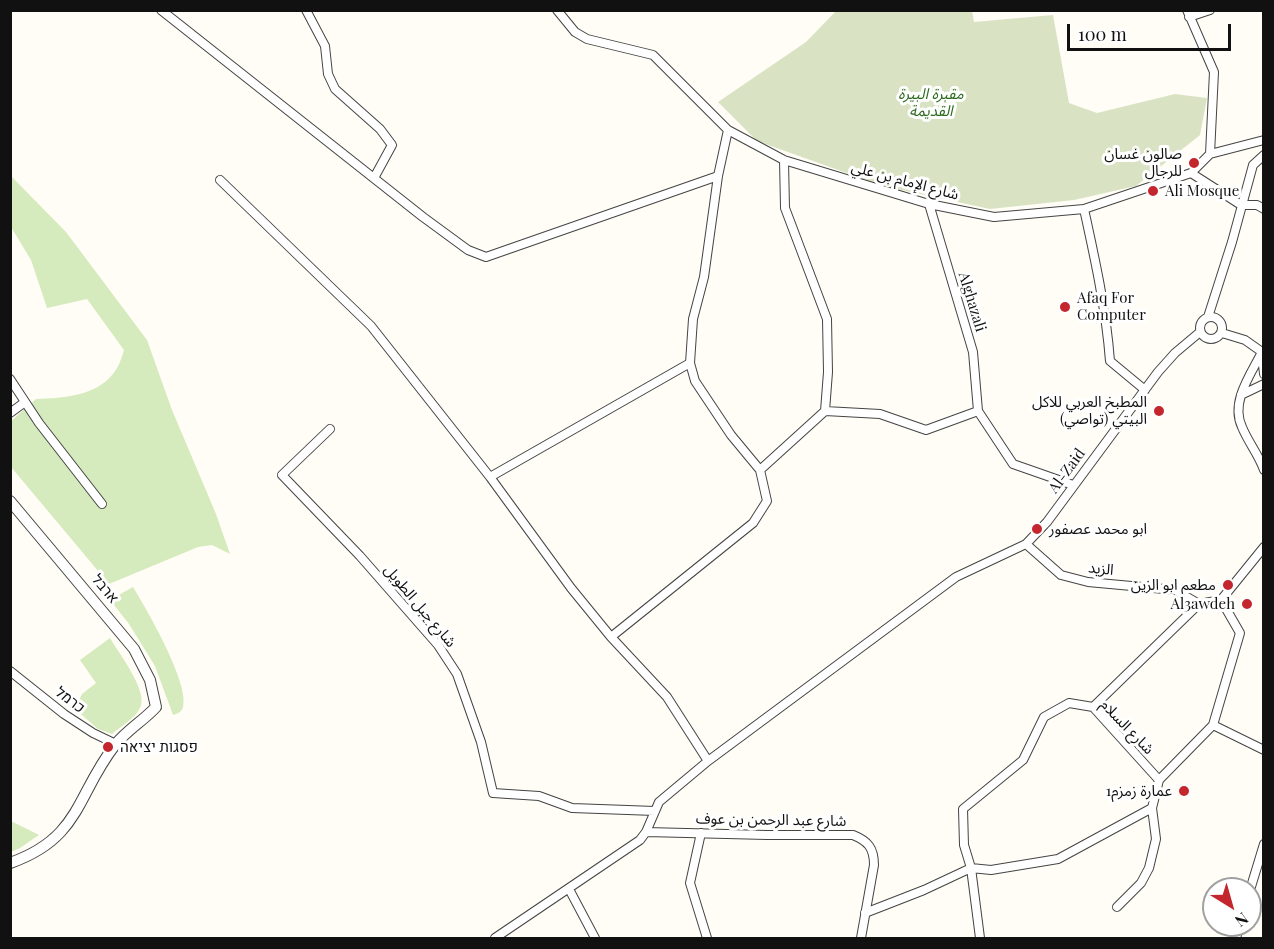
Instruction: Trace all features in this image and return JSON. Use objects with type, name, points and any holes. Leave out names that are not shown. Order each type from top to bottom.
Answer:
[{"type":"street","points":[[160,10],[468,250],[486,257],[718,176]]},
{"type":"street","points":[[306,10],[325,46],[328,74],[335,89],[380,129],[392,145],[374,178]]},
{"type":"street","name":"شارع الإمام بن علي","points":[[557,10],[575,32],[586,39],[653,55],[728,130],[784,160],[929,204],[994,217],[1084,209],[1191,173]]},
{"type":"street","points":[[1210,10],[1188,14],[1214,72],[1210,154]]},
{"type":"street","points":[[611,637],[753,523],[767,501],[760,470],[731,435],[695,381],[690,363],[693,319],[704,277],[718,176],[728,130]]},
{"type":"street","points":[[1263,141],[1210,154],[1191,173],[1241,205],[1257,205],[1263,209]]},
{"type":"street","points":[[1263,155],[1253,165],[1208,317],[1200,325],[1200,332],[1205,338],[1212,339],[1222,333],[1245,340],[1263,351]]},
{"type":"street","points":[[760,470],[825,411],[828,372],[827,319],[785,208],[784,160]]},
{"type":"street","points":[[220,180],[371,326],[490,477],[571,588],[611,637],[667,697],[708,761]]},
{"type":"street","name":"Alghazali","points":[[929,204],[973,352],[978,411]]},
{"type":"street","points":[[1084,209],[1107,327],[1110,361],[1145,390]]},
{"type":"street","points":[[1208,317],[1215,317],[1221,322],[1222,333]]},
{"type":"street","name":"Al-Zaid","points":[[1026,544],[1047,522],[1175,352],[1200,332]]},
{"type":"street","points":[[1263,351],[1263,374]]},
{"type":"street","points":[[1263,351],[1241,395],[1237,410],[1241,426],[1263,470]]},
{"type":"street","points":[[490,477],[690,363]]},
{"type":"street","points":[[10,379],[39,423],[102,504]]},
{"type":"street","points":[[1241,395],[1263,384]]},
{"type":"street","points":[[10,413],[25,402]]},
{"type":"street","points":[[825,411],[880,414],[926,430],[978,411],[1013,464],[1073,485]]},
{"type":"street","name":"شارع جبل الطويل","points":[[330,429],[282,476],[360,556],[438,645],[457,674],[482,742],[493,793],[539,796],[572,808],[655,811]]},
{"type":"street","name":"ארבל","points":[[10,501],[134,649],[150,680],[156,707],[116,744]]},
{"type":"street","points":[[495,939],[640,840],[667,794],[708,761],[956,577],[1026,544]]},
{"type":"street","name":"الزيد","points":[[1026,544],[1060,575],[1088,582],[1175,590],[1199,604]]},
{"type":"street","points":[[1093,707],[1199,604],[1221,600],[1262,551]]},
{"type":"street","points":[[1117,907],[1141,883],[1149,868],[1156,839],[1152,808],[1159,780],[1213,725],[1240,633],[1221,600]]},
{"type":"street","name":"כרמל","points":[[10,671],[64,714],[93,733],[116,744]]},
{"type":"street","name":"شارع السلام","points":[[971,868],[964,845],[963,809],[1023,760],[1044,717],[1069,703],[1093,707],[1159,780]]},
{"type":"street","points":[[1213,725],[1263,750]]},
{"type":"street","points":[[10,862],[24,858],[49,844],[59,834],[82,804],[105,759],[116,744]]},
{"type":"street","points":[[865,913],[924,890],[971,868],[992,870],[1058,859],[1152,808]]},
{"type":"street","name":"شارع عبد الرحمن بن عوف","points":[[646,832],[853,835],[863,839],[870,846],[874,855],[861,939]]},
{"type":"street","points":[[701,833],[690,883],[707,939]]},
{"type":"street","points":[[1254,877],[1263,844]]},
{"type":"street","points":[[971,868],[980,939]]},
{"type":"street","points":[[568,889],[595,939]]},
{"type":"green space","name":"مقبرة البيرة القديمة","points":[[837,10],[972,11],[974,22],[1053,15],[1069,103],[1097,113],[1175,94],[1207,98],[1200,135],[1136,186],[1074,200],[990,209],[883,186],[757,141],[718,102],[806,42]]},
{"type":"green space","points":[[11,176],[66,232],[147,340],[172,410],[216,514],[230,554],[212,545],[198,547],[109,584],[11,467],[11,421],[36,399],[81,394],[102,385],[117,368],[124,350],[87,299],[47,308],[31,260],[11,227]]},
{"type":"green space","points":[[133,587],[166,646],[180,682],[183,707],[175,715],[173,715],[155,666],[129,624],[110,600]]},
{"type":"green space","points":[[110,638],[135,680],[141,698],[141,705],[136,713],[112,734],[98,729],[75,709],[82,694],[96,683],[80,660]]},
{"type":"green space","points":[[11,821],[39,835],[11,852]]},
{"type":"place","name":"صالون غسان للرجال","points":[[1194,163]]},
{"type":"place","name":"Ali Mosque","points":[[1153,191]]},
{"type":"place","name":"Afaq For Computer","points":[[1065,307]]},
{"type":"place","name":"المطبخ العربي للاكل البيتي (تواصي)","points":[[1159,411]]},
{"type":"place","name":"ابو محمد عصفور","points":[[1037,529]]},
{"type":"place","name":"مطعم ابو الزين","points":[[1228,585]]},
{"type":"place","name":"Al3awdeh","points":[[1247,604]]},
{"type":"place","name":"פסגות יציאה","points":[[108,747]]},
{"type":"place","name":"عمارة زمزم1","points":[[1184,791]]}]
